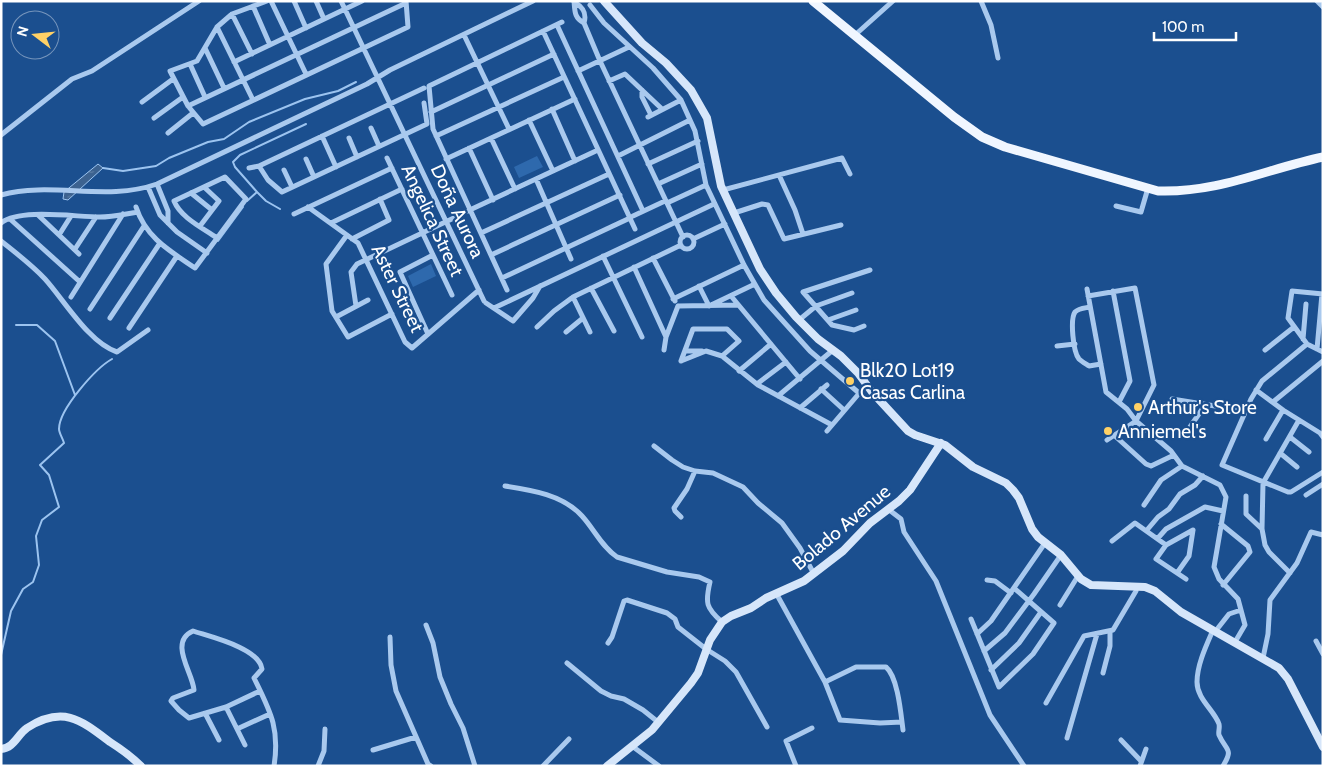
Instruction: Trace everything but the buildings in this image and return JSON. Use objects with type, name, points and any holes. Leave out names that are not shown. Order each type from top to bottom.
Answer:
[{"type":"main road","points":[[813,1],[954,117],[982,137],[1006,147],[1158,191],[1171,192],[1235,183],[1304,161],[1323,157]]},
{"type":"street","points":[[1,135],[72,79],[92,71],[200,1]]},
{"type":"street","points":[[188,106],[406,2],[408,27],[204,124],[188,106],[170,71],[196,61],[217,27],[232,14],[267,1]]},
{"type":"street","points":[[271,1],[306,74]]},
{"type":"street","points":[[294,1],[306,28]]},
{"type":"street","points":[[316,1],[324,19]]},
{"type":"street","name":"Doña Aurora","points":[[341,1],[479,290],[485,302],[494,308]]},
{"type":"street","points":[[234,62],[362,1]]},
{"type":"street","points":[[1,195],[17,191],[108,193],[157,184],[367,84],[390,70],[534,1]]},
{"type":"street","points":[[604,1],[642,43],[666,63],[691,90],[707,118],[723,190],[760,269],[776,293],[799,320],[858,373],[872,392],[908,431],[941,443],[973,467],[1006,483],[1019,498],[1032,529],[1038,537],[1061,555],[1078,576],[1091,585],[1145,587],[1155,591],[1181,612],[1216,629],[1280,668],[1288,679],[1323,747]]},
{"type":"street","points":[[855,35],[893,1]]},
{"type":"street","points":[[981,1],[991,24],[998,58]]},
{"type":"street","points":[[1317,1],[1323,7]]},
{"type":"street","points":[[574,2],[577,19],[584,23],[609,81],[683,237]]},
{"type":"street","points":[[574,2],[580,5],[585,12],[586,18],[584,23]]},
{"type":"street","points":[[590,5],[604,23],[652,68],[681,100],[698,141],[706,185],[744,265],[764,300],[786,326],[822,360],[860,391],[827,431]]},
{"type":"street","points":[[253,6],[270,45]]},
{"type":"street","points":[[232,14],[252,54]]},
{"type":"street","points":[[507,290],[433,129],[429,86],[560,24],[578,71],[643,211]]},
{"type":"street","points":[[217,27],[253,100]]},
{"type":"street","points":[[543,31],[598,150],[632,217],[635,229]]},
{"type":"street","points":[[464,35],[509,129]]},
{"type":"street","points":[[578,71],[629,47]]},
{"type":"street","points":[[205,48],[224,88]]},
{"type":"street","points":[[431,112],[554,54]]},
{"type":"street","points":[[190,64],[205,97]]},
{"type":"street","points":[[609,81],[625,74],[662,110]]},
{"type":"street","points":[[436,136],[564,77]]},
{"type":"street","points":[[142,102],[173,79]]},
{"type":"street","points":[[249,168],[259,166],[424,88]]},
{"type":"street","points":[[642,90],[642,97],[649,116],[681,100]]},
{"type":"street","points":[[154,118],[183,97]]},
{"type":"street","points":[[446,159],[574,99]]},
{"type":"street","points":[[259,166],[268,180],[276,189],[282,192],[426,124],[424,104]]},
{"type":"street","points":[[552,109],[575,161]]},
{"type":"street","points":[[168,133],[193,112]]},
{"type":"street","points":[[529,120],[553,172]]},
{"type":"street","points":[[618,156],[690,120]]},
{"type":"street","points":[[371,128],[380,146]]},
{"type":"street","points":[[322,136],[336,167]]},
{"type":"street","points":[[349,138],[357,156]]},
{"type":"street","points":[[491,138],[515,189]]},
{"type":"street","points":[[648,164],[698,141]]},
{"type":"street","points":[[469,148],[493,200]]},
{"type":"street","points":[[356,306],[352,269],[357,264],[598,150]]},
{"type":"street","name":"Angelica Street","points":[[387,158],[452,295]]},
{"type":"street","points":[[723,190],[842,158],[850,174]]},
{"type":"street","points":[[306,160],[314,177]]},
{"type":"street","points":[[658,184],[702,164]]},
{"type":"street","points":[[294,214],[392,168]]},
{"type":"street","points":[[284,170],[292,187]]},
{"type":"street","points":[[481,233],[610,174]]},
{"type":"street","points":[[779,175],[795,210],[803,234]]},
{"type":"street","points":[[1,223],[10,219],[38,214],[96,217],[123,214],[137,209],[144,226],[160,243],[195,268],[246,199],[225,177],[174,201],[176,207],[217,238]]},
{"type":"street","points":[[536,179],[571,259]]},
{"type":"street","points":[[157,184],[168,211],[168,224]]},
{"type":"street","points":[[502,278],[643,211],[706,185]]},
{"type":"street","points":[[148,187],[160,215],[177,232],[206,253]]},
{"type":"street","points":[[200,226],[219,201],[204,187]]},
{"type":"street","points":[[1116,206],[1141,212],[1148,188]]},
{"type":"street","points":[[331,223],[402,189]]},
{"type":"street","points":[[191,193],[212,210]]},
{"type":"street","points":[[491,255],[620,195]]},
{"type":"street","points":[[380,199],[389,220],[350,237],[326,264],[332,311],[348,337],[392,314]]},
{"type":"street","points":[[155,204],[164,201]]},
{"type":"street","points":[[494,308],[714,204]]},
{"type":"street","points":[[734,213],[762,204],[768,205],[782,237],[786,238],[841,225]]},
{"type":"street","name":"Aster Street","points":[[308,207],[358,243],[406,342],[412,348],[428,334]]},
{"type":"street","points":[[38,214],[79,254]]},
{"type":"street","points":[[71,296],[123,214]]},
{"type":"street","points":[[59,235],[71,216]]},
{"type":"street","points":[[74,249],[96,217]]},
{"type":"street","points":[[10,219],[80,282]]},
{"type":"street","points":[[693,239],[724,224]]},
{"type":"street","points":[[90,308],[144,226]]},
{"type":"street","points":[[683,237],[689,236],[693,239]]},
{"type":"street","points":[[683,237],[680,241],[685,249],[690,249],[694,244],[693,239]]},
{"type":"street","points":[[1,241],[45,279],[75,318],[108,349],[116,352],[148,330]]},
{"type":"street","points":[[110,318],[160,243]]},
{"type":"street","points":[[537,327],[573,297],[681,245]]},
{"type":"street","points":[[433,255],[400,272],[428,334],[479,290]]},
{"type":"street","points":[[129,328],[177,256]]},
{"type":"street","points":[[604,256],[642,337]]},
{"type":"street","points":[[653,258],[678,306]]},
{"type":"street","points":[[674,299],[744,265]]},
{"type":"street","points":[[634,267],[666,337]]},
{"type":"street","points":[[864,326],[854,330],[836,327],[803,292],[870,270]]},
{"type":"street","points":[[709,306],[755,284]]},
{"type":"street","points":[[494,308],[513,321],[533,298],[540,286]]},
{"type":"street","points":[[699,286],[709,306]]},
{"type":"street","points":[[592,288],[614,331]]},
{"type":"street","points":[[1088,296],[1135,288],[1154,385],[1136,421],[1107,440]]},
{"type":"street","points":[[1087,289],[1106,392],[1119,402],[1136,421],[1171,450],[1182,466],[1220,485],[1226,497],[1214,567],[1216,575],[1223,585],[1238,598],[1245,626],[1235,642]]},
{"type":"street","points":[[1292,290],[1322,294],[1320,351],[1305,341],[1288,318],[1292,290]]},
{"type":"street","points":[[1112,291],[1130,381],[1119,402]]},
{"type":"street","points":[[799,320],[816,306],[852,293]]},
{"type":"street","points":[[731,296],[800,379]]},
{"type":"street","points":[[573,297],[590,332]]},
{"type":"street","points":[[336,317],[368,300]]},
{"type":"street","points":[[1306,304],[1305,341],[1262,381],[1256,390],[1222,465],[1291,492],[1323,472]]},
{"type":"street","points":[[678,306],[738,305]]},
{"type":"street","points":[[664,350],[666,337],[678,306]]},
{"type":"street","points":[[1090,307],[1078,309],[1074,313],[1072,321],[1075,344],[1079,359],[1089,366],[1101,364]]},
{"type":"street","points":[[828,320],[856,310]]},
{"type":"street","points":[[566,332],[583,318]]},
{"type":"street","points":[[1265,350],[1294,327]]},
{"type":"street","points":[[706,351],[681,361],[693,329],[727,329],[740,341],[722,356]]},
{"type":"street","points":[[739,371],[771,344]]},
{"type":"street","points":[[1057,346],[1075,344]]},
{"type":"street","points":[[778,396],[833,350]]},
{"type":"street","points":[[685,351],[706,351],[722,356],[758,384],[832,425]]},
{"type":"street","points":[[1273,402],[1323,361]]},
{"type":"street","points":[[758,384],[786,362]]},
{"type":"street","points":[[800,408],[827,385]]},
{"type":"street","points":[[821,390],[844,410]]},
{"type":"street","points":[[1256,390],[1283,410],[1320,432],[1323,437]]},
{"type":"street","points":[[1172,399],[1246,411]]},
{"type":"street","points":[[1190,427],[1205,405]]},
{"type":"street","points":[[1266,439],[1283,410]]},
{"type":"street","points":[[1290,573],[1269,552],[1265,545],[1262,529],[1264,483],[1299,420]]},
{"type":"street","points":[[1115,436],[1146,464],[1151,466],[1174,455]]},
{"type":"street","points":[[1290,437],[1309,452]]},
{"type":"street","name":"Bolado Avenue","points":[[722,622],[776,593],[804,581],[843,551],[870,523],[910,490],[941,443]]},
{"type":"street","points":[[654,446],[683,467],[695,471],[713,473],[743,487],[782,523],[800,548],[814,574]]},
{"type":"street","points":[[1280,453],[1297,467]]},
{"type":"street","points":[[1144,505],[1161,480],[1182,466]]},
{"type":"street","points":[[681,517],[675,512],[674,508],[687,489],[695,471]]},
{"type":"street","points":[[1147,530],[1158,517],[1169,509],[1180,494],[1195,485],[1203,476]]},
{"type":"street","points":[[1306,494],[1323,484]]},
{"type":"street","points":[[505,486],[534,490],[572,506],[610,552],[617,557],[667,572],[699,577],[710,582],[707,604],[712,613],[722,622],[716,629],[706,649],[698,673],[691,684],[658,722],[607,766]]},
{"type":"street","points":[[1246,496],[1246,514],[1262,529]]},
{"type":"street","points":[[1158,538],[1166,529],[1205,508],[1224,511]]},
{"type":"street","points":[[888,509],[901,519],[904,532],[936,582],[990,715],[1024,766]]},
{"type":"street","points":[[1112,541],[1135,522],[1166,545]]},
{"type":"street","points":[[1221,524],[1248,546],[1250,552],[1223,585]]},
{"type":"street","points":[[1177,573],[1189,556],[1193,530],[1166,545],[1156,559],[1186,580]]},
{"type":"street","points":[[1263,658],[1268,634],[1268,604],[1297,563],[1311,532],[1323,536]]},
{"type":"street","points":[[977,634],[991,621],[1045,543]]},
{"type":"street","points":[[984,652],[1005,633],[1061,555]]},
{"type":"street","points":[[1060,605],[1078,576]]},
{"type":"street","points":[[971,620],[999,687],[1033,654],[1054,624],[1028,601],[1012,590],[995,581],[987,580]]},
{"type":"street","points":[[1046,703],[1084,636],[1113,630],[1136,592],[1136,587]]},
{"type":"street","points":[[776,593],[825,682],[840,720],[880,723],[902,722]]},
{"type":"street","points":[[608,643],[612,637],[623,604],[627,600],[667,613],[675,619],[678,628],[725,661],[736,672],[768,727]]},
{"type":"street","points":[[1223,766],[1229,756],[1229,749],[1218,734],[1219,724],[1205,703],[1197,683],[1200,666],[1216,629],[1229,614],[1241,610]]},
{"type":"street","points":[[991,670],[1019,643],[1041,612]]},
{"type":"street","points":[[426,625],[433,643],[440,677],[463,728],[475,766]]},
{"type":"street","points":[[260,691],[226,706],[189,718],[178,710],[171,701],[173,698],[194,690],[194,684],[182,654],[185,638],[188,633],[193,631],[243,648],[261,664],[262,669],[254,678],[260,691],[270,714],[276,734],[274,766]]},
{"type":"street","points":[[1103,673],[1110,646],[1110,631]]},
{"type":"street","points":[[1067,738],[1097,634]]},
{"type":"street","points":[[390,637],[390,659],[396,692],[430,766]]},
{"type":"street","points":[[1316,641],[1323,654]]},
{"type":"street","points":[[567,663],[601,691],[633,704],[658,722]]},
{"type":"street","points":[[825,682],[856,667],[886,667],[896,689],[903,730]]},
{"type":"street","points":[[226,706],[245,745]]},
{"type":"street","points":[[205,713],[219,740]]},
{"type":"street","points":[[238,729],[270,714]]},
{"type":"street","points":[[1,749],[12,746],[19,734],[39,722],[66,716],[83,722],[141,766]]},
{"type":"street","points":[[796,766],[786,741],[812,728]]},
{"type":"street","points":[[318,766],[324,751],[325,729]]},
{"type":"street","points":[[373,750],[416,737]]},
{"type":"street","points":[[543,766],[569,739]]},
{"type":"street","points":[[1121,740],[1141,764]]},
{"type":"street","points":[[632,746],[659,766]]},
{"type":"street","points":[[1141,764],[1146,749]]},
{"type":"shaded area","points":[[537,156],[543,167],[519,178],[514,167]]},
{"type":"shaded area","points":[[431,264],[436,276],[413,287],[408,276]]},
{"type":"water","points":[[98,164],[103,168],[68,200],[63,199],[64,192]]},
{"type":"waterway","points":[[103,168],[123,171],[156,166],[169,158],[208,142],[224,139],[249,122],[305,99],[338,91],[356,82]]},
{"type":"waterway","points":[[247,201],[257,192],[235,167],[233,162],[240,155],[306,124]]},
{"type":"waterway","points":[[257,192],[266,201],[280,209]]},
{"type":"waterway","points":[[218,241],[243,207]]},
{"type":"waterway","points":[[16,325],[37,325],[55,341],[75,395]]},
{"type":"waterway","points":[[1,655],[11,611],[23,589],[33,582],[39,565],[36,536],[42,520],[59,507],[49,475],[40,465],[64,443],[59,429],[65,411],[72,400],[88,380],[112,359]]},
{"type":"place","name":"Blk20 Lot19 Casas Carlina","points":[[850,381]]},
{"type":"place","name":"Arthur's Store","points":[[1138,407]]},
{"type":"place","name":"Anniemel's","points":[[1108,431]]}]
